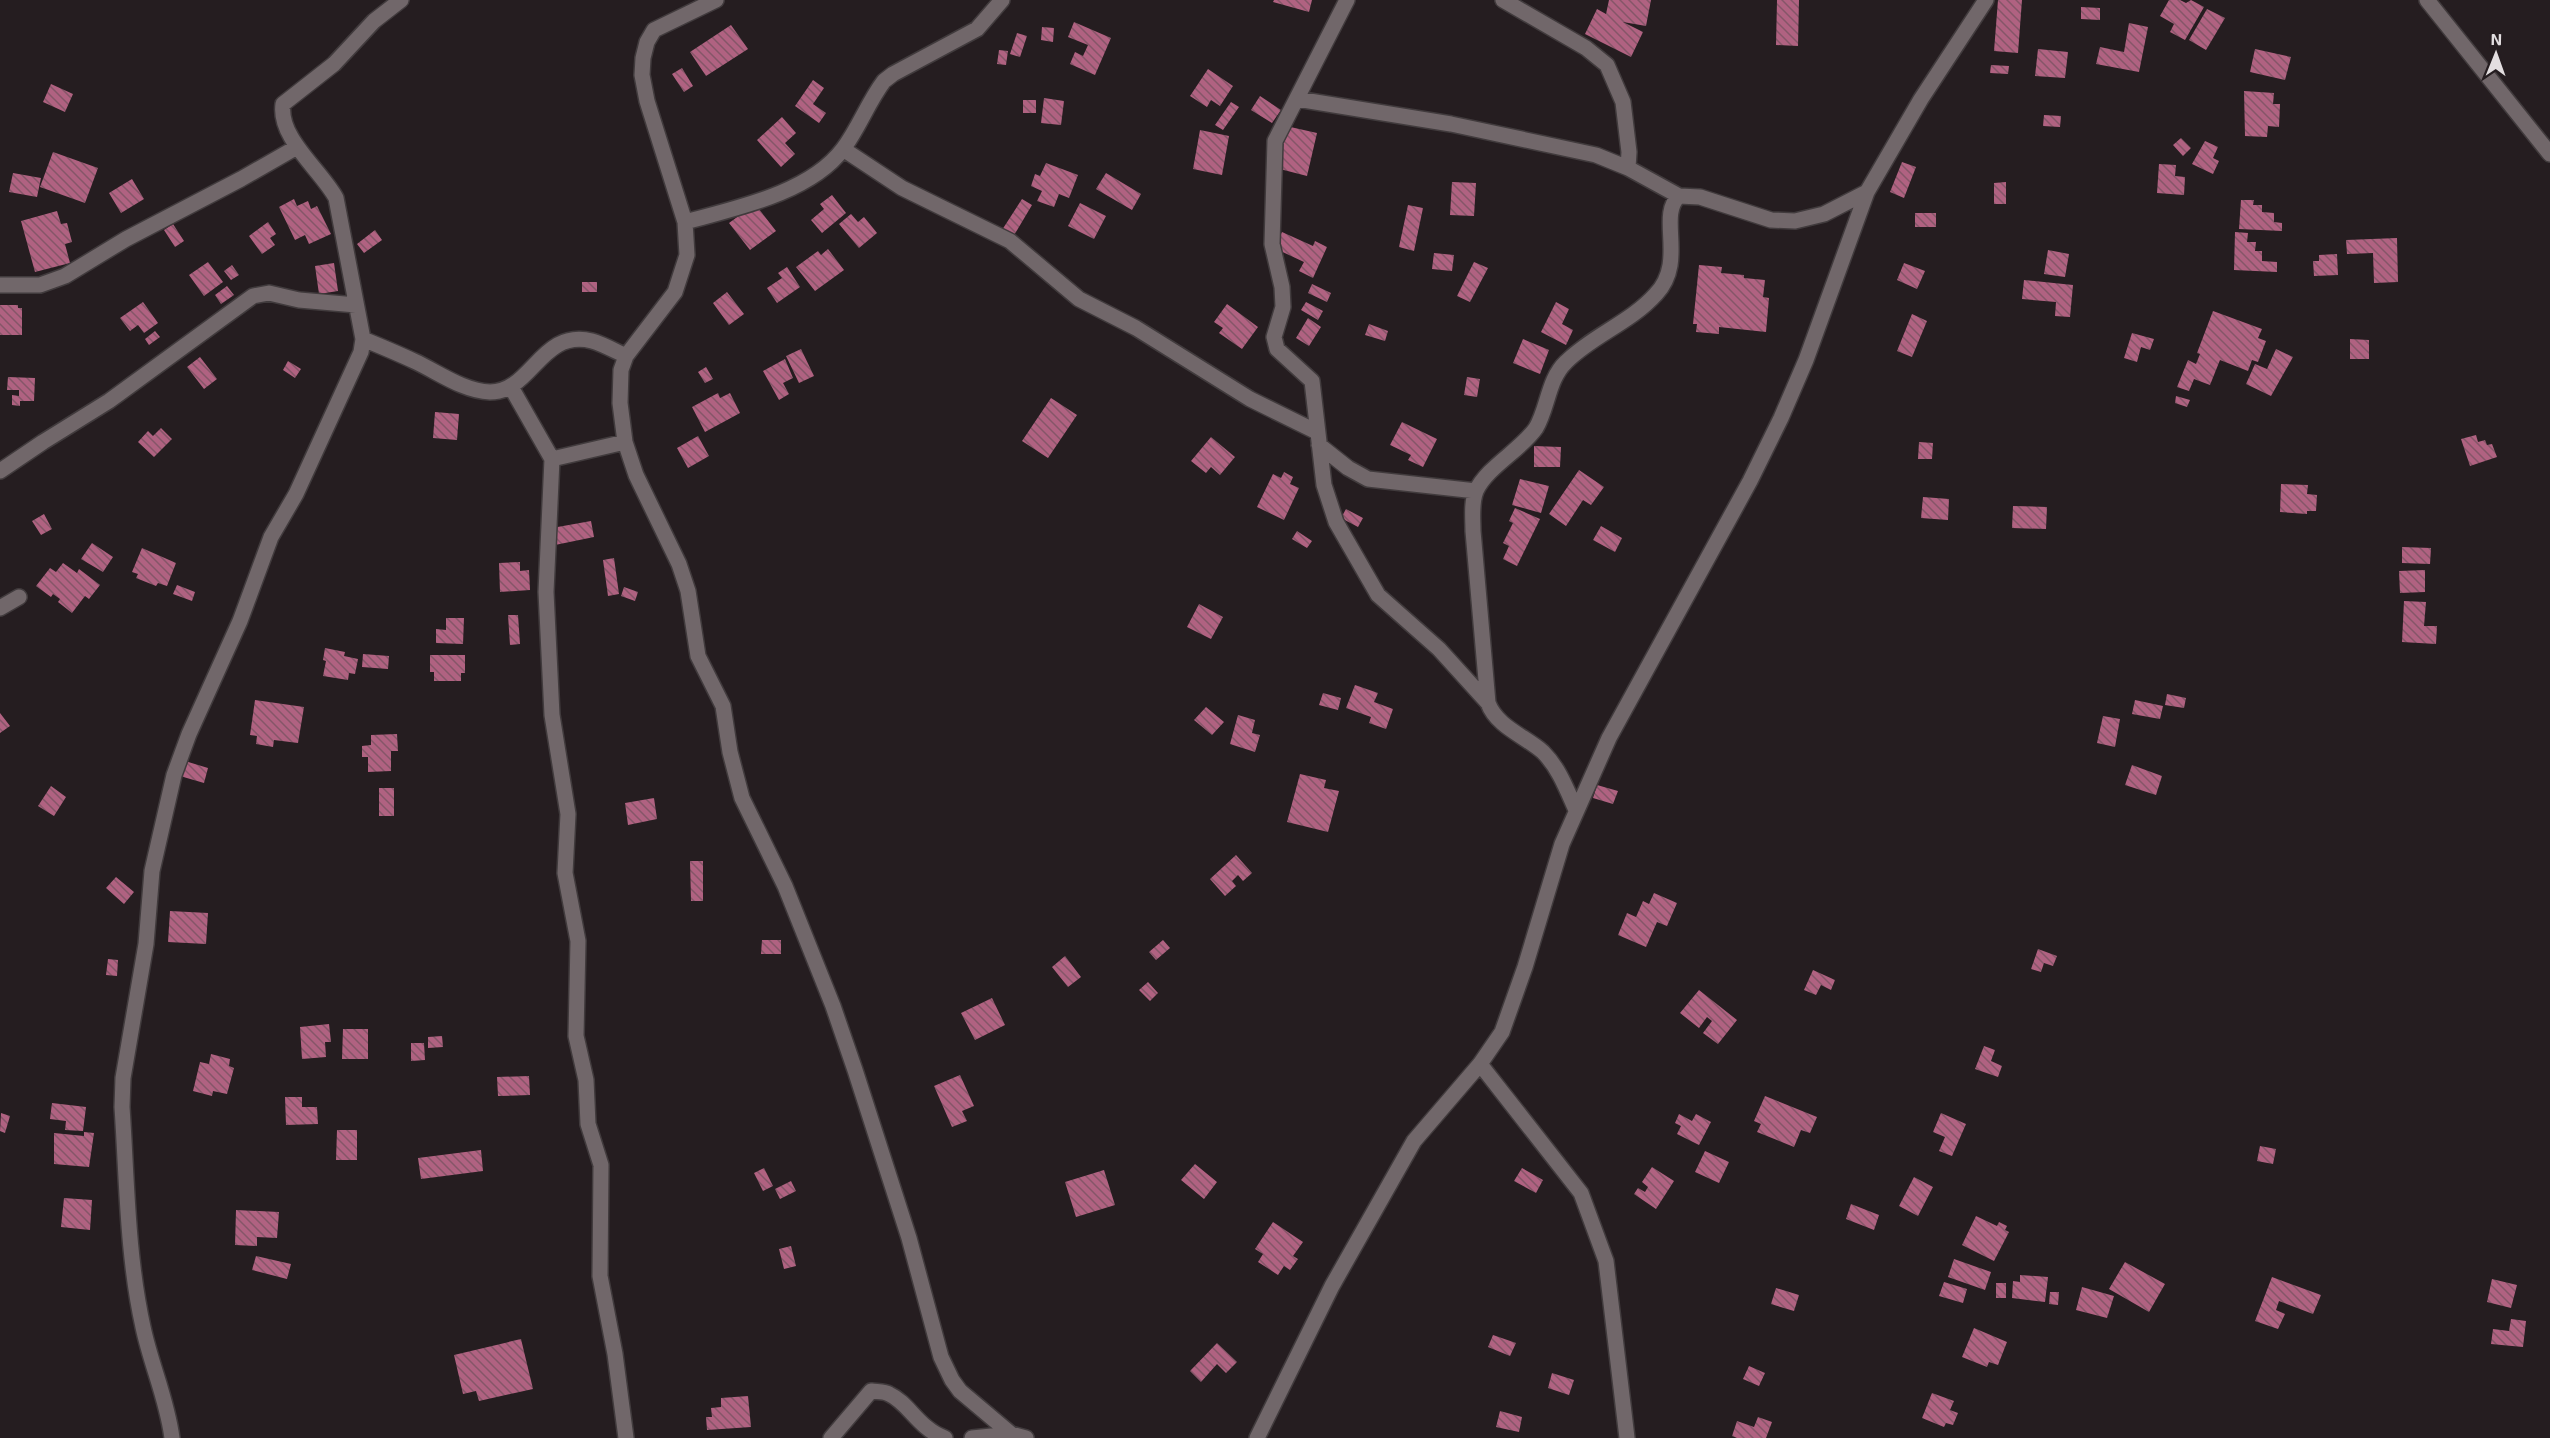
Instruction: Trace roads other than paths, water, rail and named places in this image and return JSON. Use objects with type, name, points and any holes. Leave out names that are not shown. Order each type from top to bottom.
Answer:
[{"type":"street","points":[[172,1438],[164,1397],[143,1328],[135,1284],[122,1107],[123,1078],[146,944],[152,871],[180,756],[240,621],[271,537],[296,494],[357,362],[363,339],[336,198],[330,187],[297,147],[285,126],[281,114],[283,104],[334,64],[374,21],[401,0]]},
{"type":"street","points":[[716,0],[654,30],[647,42],[643,58],[642,75],[647,101],[685,222],[687,255],[682,277],[662,310],[626,356],[621,370],[625,442],[636,475],[679,564],[688,591],[698,656],[723,706],[735,775],[742,798],[785,886],[833,1006],[909,1238],[940,1357],[960,1391],[1018,1436]]},
{"type":"street","points":[[685,222],[750,203],[817,175],[843,148],[884,81],[977,29],[1002,0]]},
{"type":"street","points":[[1347,0],[1275,141],[1272,244],[1282,287],[1283,307],[1274,342],[1277,349],[1312,381],[1324,485],[1329,503],[1336,522],[1371,585],[1386,602],[1415,625],[1439,649],[1488,703],[1497,719],[1544,753],[1555,766],[1576,810]]},
{"type":"street","points":[[1503,0],[1527,6],[1587,48],[1607,65],[1623,102],[1629,152],[1628,168]]},
{"type":"street","points":[[1257,1438],[1332,1286],[1397,1169],[1414,1141],[1480,1065],[1502,1032],[1525,967],[1562,844],[1609,738],[1750,481],[1781,418],[1806,360],[1867,192],[1921,99],[1986,0]]},
{"type":"street","points":[[2427,0],[2550,154]]},
{"type":"street","points":[[1297,99],[1399,115],[1596,155],[1628,168],[1679,196],[1700,197],[1771,220],[1795,221],[1824,214],[1867,192]]},
{"type":"street","points":[[0,285],[40,285],[65,276],[126,238],[241,179],[297,147]]},
{"type":"street","points":[[843,148],[903,188],[1010,241],[1079,299],[1136,328],[1318,439],[1348,468],[1368,479],[1476,491]]},
{"type":"street","points":[[1488,703],[1473,531],[1476,491],[1535,428],[1563,364],[1578,350],[1638,313],[1664,286],[1670,270],[1672,255],[1670,213],[1672,203],[1679,196]]},
{"type":"street","points":[[0,471],[109,401],[253,296],[269,293],[299,300],[356,305]]},
{"type":"street","points":[[363,339],[414,360],[469,388],[490,392],[512,387],[552,347],[569,341],[594,341],[626,356]]},
{"type":"street","points":[[512,387],[552,459],[546,592],[552,715],[568,814],[565,873],[578,941],[576,1036],[586,1080],[588,1124],[601,1165],[600,1276],[615,1354],[626,1438]]},
{"type":"street","points":[[552,459],[625,442]]},
{"type":"street","points":[[0,608],[19,597]]},
{"type":"street","points":[[1480,1065],[1581,1193],[1606,1261],[1628,1438]]},
{"type":"street","points":[[831,1438],[871,1391],[890,1394],[936,1435],[945,1438]]},
{"type":"street","points":[[972,1438],[1018,1436]]}]
